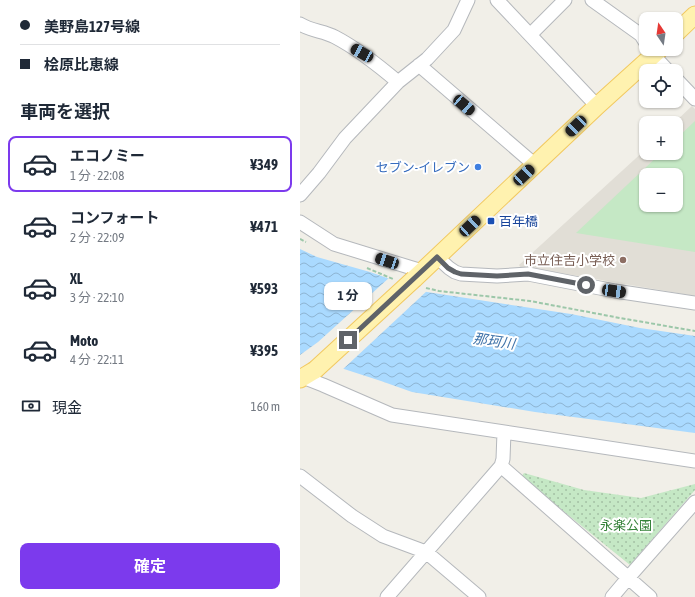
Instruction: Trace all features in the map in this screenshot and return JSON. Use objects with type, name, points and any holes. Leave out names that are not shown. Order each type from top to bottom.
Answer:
[{"type":"main road","points":[[683,27],[695,15]]},
{"type":"main road","points":[[304,376],[418,275],[597,106],[645,56]]},
{"type":"street","points":[[300,195],[319,173],[345,138],[398,82],[427,58],[454,30],[468,0]]},
{"type":"street","points":[[497,0],[597,106]]},
{"type":"street","points":[[530,35],[565,0]]},
{"type":"street","points":[[592,0],[639,34]]},
{"type":"street","points":[[300,24],[334,36],[362,53],[398,82]]},
{"type":"street","points":[[419,65],[535,165]]},
{"type":"street","points":[[683,86],[695,99]]},
{"type":"street","points":[[300,222],[334,244],[418,275]]},
{"type":"street","points":[[437,257],[448,268],[461,274],[497,276],[528,274],[614,291],[695,303]]},
{"type":"street","points":[[304,376],[392,415],[695,461]]},
{"type":"street","points":[[387,597],[501,466],[503,459],[504,432]]},
{"type":"street","points":[[501,466],[650,597]]},
{"type":"street","points":[[300,476],[352,516],[383,536],[426,552],[479,597]]},
{"type":"street","points":[[612,597],[695,502]]},
{"type":"path","points":[[468,295],[530,301],[695,332]]},
{"type":"shaded area","points":[[692,106],[695,109],[695,296],[531,268],[522,270],[519,265],[639,155],[639,160],[683,160],[683,116],[681,116]]},
{"type":"green space","points":[[695,121],[695,252],[576,233],[639,174],[639,212],[683,212],[683,168],[645,168],[654,160],[683,160],[683,132]]},
{"type":"green space","name":"永楽公園","points":[[524,473],[584,490],[641,498],[695,484],[695,490],[630,565],[521,477]]},
{"type":"water","name":"那珂川","points":[[300,249],[317,257],[370,272],[427,292],[571,314],[640,328],[695,336],[695,433],[535,412],[412,392],[344,369],[300,360]]},
{"type":"pier","points":[[390,277],[428,290],[341,371],[300,362],[300,355],[318,342]]},
{"type":"place","name":"セブン-イレブン","points":[[478,167]]},
{"type":"place","name":"百年橋","points":[[491,221]]},
{"type":"place","name":"市立住吉小学校","points":[[623,260]]},
{"type":"route","points":[[348,340],[437,257],[448,268],[461,274],[497,276],[528,274],[586,285]]}]
